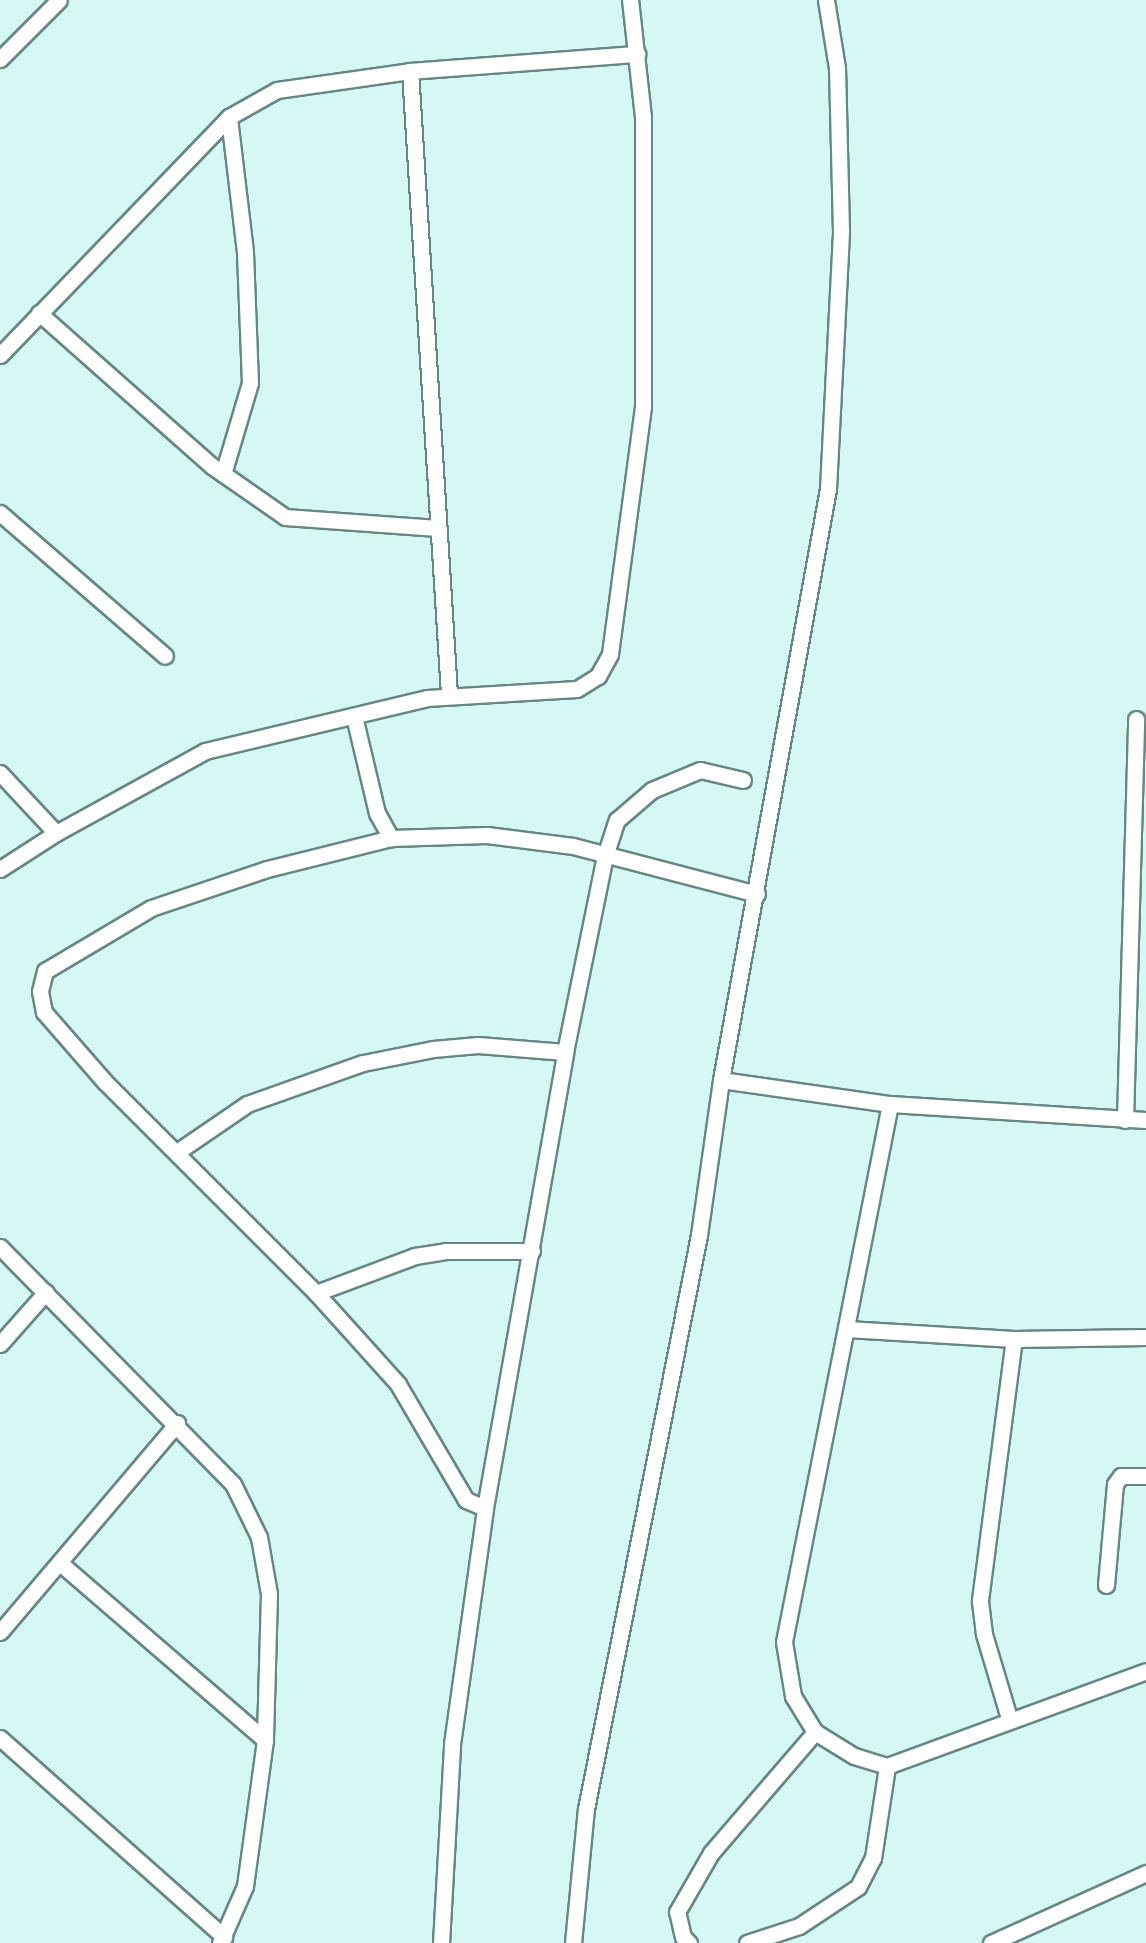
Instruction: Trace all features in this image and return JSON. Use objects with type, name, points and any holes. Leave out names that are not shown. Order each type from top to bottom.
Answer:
[{"type":"street","points":[[0,59],[58,0]]},
{"type":"street","points":[[0,869],[56,833],[205,752],[450,695],[577,688],[598,676],[610,654],[644,406],[643,117],[630,0]]},
{"type":"street","points":[[573,1943],[586,1809],[680,1342],[722,1080],[810,611],[836,411],[838,68],[826,0]]},
{"type":"street","points":[[0,355],[229,117],[277,90],[410,71],[637,54]]},
{"type":"street","points":[[410,71],[450,695]]},
{"type":"street","points":[[222,474],[250,383],[245,252],[229,117]]},
{"type":"street","points":[[39,313],[222,474],[285,517],[438,528]]},
{"type":"street","points":[[0,513],[165,656]]},
{"type":"street","points":[[354,716],[377,814],[391,838]]},
{"type":"street","points":[[1125,1120],[1136,719]]},
{"type":"street","points":[[442,1943],[452,1744],[485,1508],[605,856],[617,820],[652,790],[700,770],[743,780]]},
{"type":"street","points":[[0,773],[56,833]]},
{"type":"street","points":[[485,1508],[466,1500],[398,1384],[316,1293],[106,1082],[44,1012],[40,992],[45,970],[150,908],[267,869],[391,838],[488,836],[573,846],[757,894]]},
{"type":"street","points":[[1128,1021],[1146,1021]]},
{"type":"street","points":[[177,1152],[248,1104],[363,1063],[478,1045],[566,1052]]},
{"type":"street","points":[[722,1080],[890,1104],[1146,1120]]},
{"type":"street","points":[[890,1104],[784,1642],[793,1696],[815,1732],[854,1756],[887,1766],[1009,1718],[1146,1671]]},
{"type":"street","points":[[0,1248],[178,1423],[233,1484],[258,1538],[268,1594],[265,1740],[245,1886],[222,1940],[0,1738]]},
{"type":"street","points":[[316,1293],[415,1256],[446,1251],[532,1251]]},
{"type":"street","points":[[0,1344],[46,1292]]},
{"type":"street","points":[[846,1329],[1014,1339],[1146,1337]]},
{"type":"street","points":[[1009,1718],[984,1634],[980,1600],[1014,1339]]},
{"type":"street","points":[[0,1632],[178,1423]]},
{"type":"street","points":[[1106,1585],[1114,1484],[1121,1476],[1146,1476]]},
{"type":"street","points":[[60,1563],[265,1740]]},
{"type":"street","points":[[689,1943],[682,1937],[677,1912],[711,1853],[815,1732]]},
{"type":"street","points":[[747,1943],[799,1926],[838,1905],[858,1887],[873,1858],[887,1766]]},
{"type":"street","points":[[991,1943],[1146,1873]]}]
